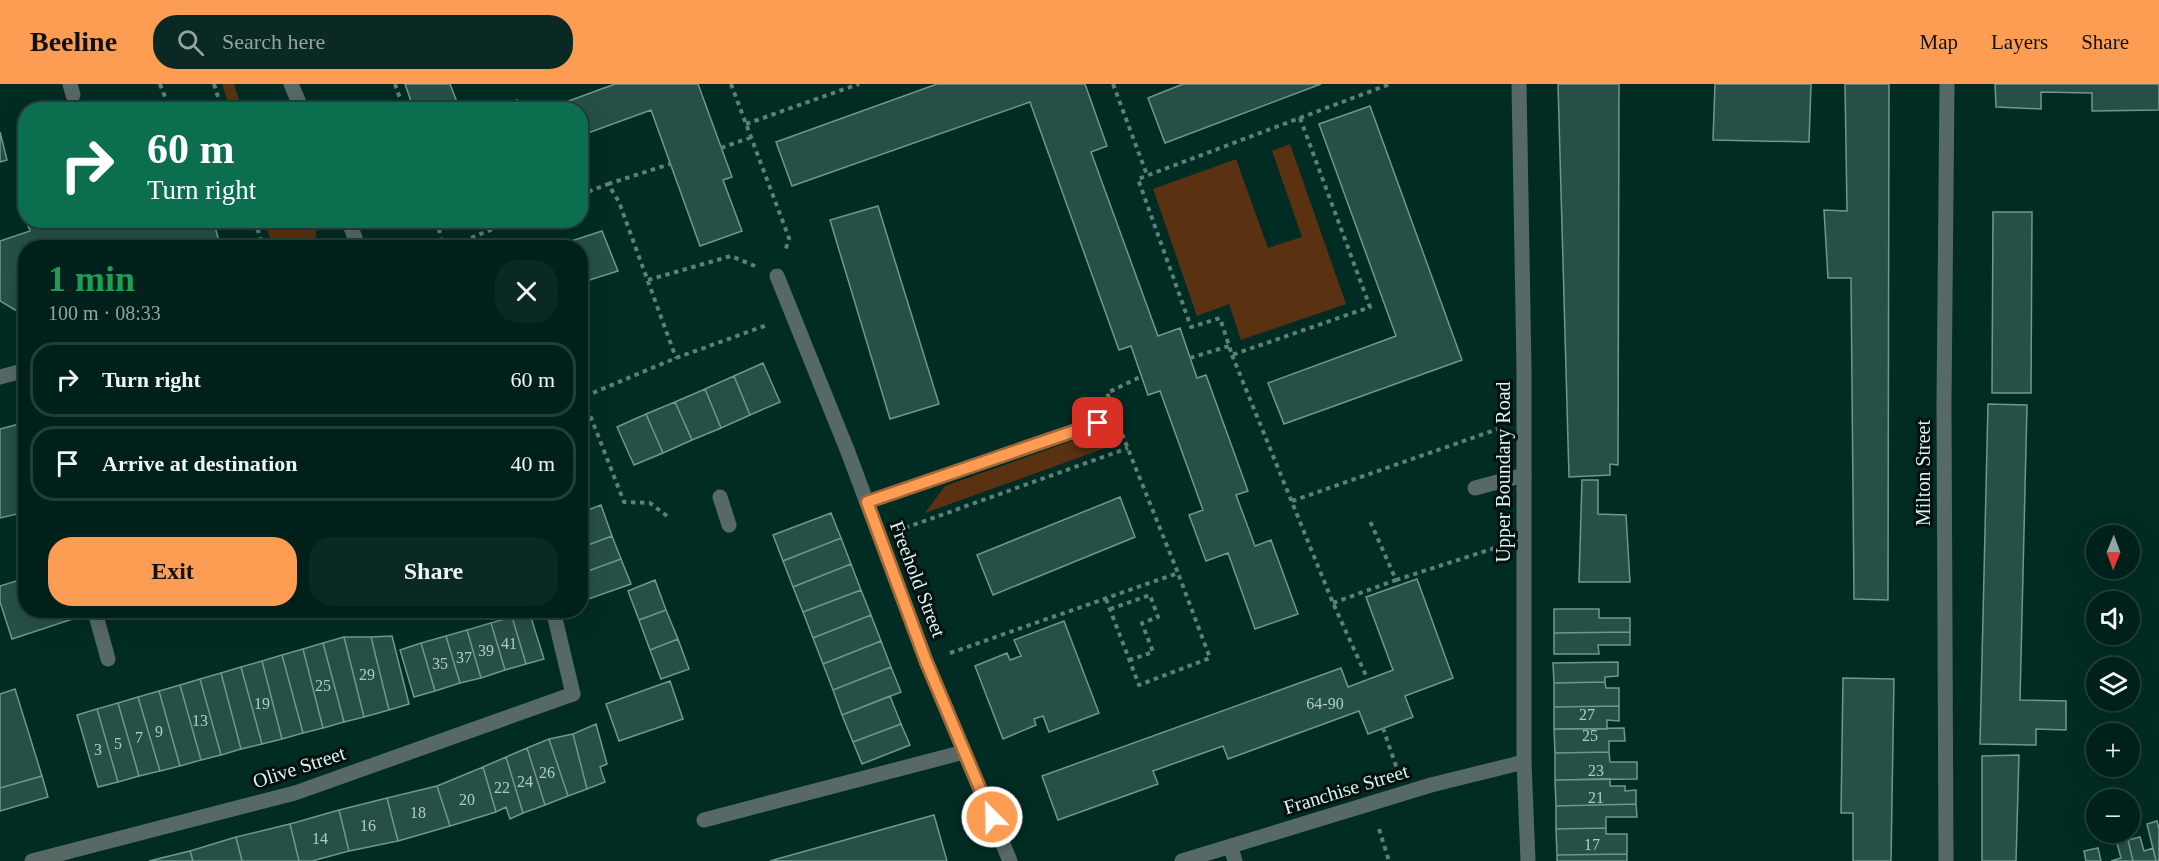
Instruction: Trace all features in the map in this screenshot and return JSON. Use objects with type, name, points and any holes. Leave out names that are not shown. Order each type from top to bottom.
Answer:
[{"type":"street","points":[[291,84],[299,102]]},
{"type":"street","name":"Upper Boundary Road","points":[[1519,84],[1524,420],[1524,762],[1528,861]]},
{"type":"street","name":"Milton Street","points":[[1946,861],[1944,404],[1947,84]]},
{"type":"street","name":"Freehold Street","points":[[777,276],[867,502],[926,661],[1010,861]]},
{"type":"street","points":[[0,377],[18,372]]},
{"type":"street","points":[[867,502],[1098,423]]},
{"type":"street","points":[[1475,488],[1524,475]]},
{"type":"street","points":[[720,497],[729,525]]},
{"type":"street","points":[[97,618],[108,659]]},
{"type":"street","name":"Olive Street","points":[[32,861],[295,793],[573,694],[555,618]]},
{"type":"street","points":[[704,820],[964,752]]},
{"type":"street","name":"Franchise Street","points":[[1182,861],[1233,854],[1405,793],[1524,762]]},
{"type":"path","points":[[160,84],[168,102]]},
{"type":"path","points":[[214,84],[220,102]]},
{"type":"path","points":[[395,84],[401,102]]},
{"type":"path","points":[[648,280],[731,256],[777,276],[789,238],[731,84]]},
{"type":"path","points":[[746,124],[859,84]]},
{"type":"path","points":[[1113,84],[1147,174]]},
{"type":"path","points":[[1368,680],[1333,603],[1232,355],[1220,318],[1191,327],[1138,179],[1390,84]]},
{"type":"path","points":[[1232,355],[1370,307],[1300,118]]},
{"type":"path","points":[[721,148],[752,137]]},
{"type":"path","points":[[588,192],[670,164]]},
{"type":"path","points":[[608,184],[619,202],[676,358]]},
{"type":"path","points":[[465,240],[495,228]]},
{"type":"path","points":[[588,395],[676,358],[793,315]]},
{"type":"path","points":[[1190,358],[1229,346]]},
{"type":"path","points":[[1110,403],[1107,393],[1142,376]]},
{"type":"path","points":[[588,410],[624,502],[651,503],[667,516]]},
{"type":"path","points":[[1292,501],[1524,420]]},
{"type":"path","points":[[1106,599],[1139,685],[1210,658],[1120,430]]},
{"type":"path","points":[[880,537],[1128,448]]},
{"type":"path","points":[[1370,521],[1396,580]]},
{"type":"path","points":[[1333,603],[1523,539]]},
{"type":"path","points":[[926,661],[1178,573]]},
{"type":"path","points":[[1110,609],[1150,595],[1158,617],[1142,623],[1153,652],[1130,660]]},
{"type":"path","points":[[1383,728],[1405,793]]},
{"type":"shaded area","points":[[222,84],[234,84],[240,102],[228,102]]},
{"type":"shaded area","points":[[1290,144],[1346,304],[1241,340],[1229,304],[1197,316],[1153,189],[1236,159],[1268,248],[1302,237],[1272,151]]},
{"type":"shaded area","points":[[266,228],[316,228],[316,240],[271,240]]},
{"type":"shaded area","points":[[1106,429],[1114,445],[925,513],[945,486]]},
{"type":"building","points":[[405,84],[450,84],[457,102],[411,102]]},
{"type":"building","points":[[615,84],[698,84],[732,177],[723,180],[742,231],[700,246],[651,110],[588,133],[588,102],[566,102]]},
{"type":"building","points":[[937,84],[1085,84],[1107,146],[1091,152],[1158,336],[1180,328],[1197,378],[1206,375],[1248,491],[1236,495],[1255,546],[1271,540],[1298,614],[1255,629],[1228,553],[1206,561],[1189,515],[1203,510],[1160,391],[1148,395],[1131,346],[1119,350],[1030,102],[792,186],[776,142]]},
{"type":"building","points":[[1183,84],[1321,84],[1165,143],[1148,98]]},
{"type":"building","points":[[1558,84],[1619,84],[1618,465],[1610,464],[1610,475],[1569,477]]},
{"type":"building","points":[[1715,84],[1811,84],[1809,142],[1713,140]]},
{"type":"building","points":[[1845,84],[1889,84],[1888,600],[1854,599],[1851,278],[1828,278],[1824,210],[1847,211]]},
{"type":"building","points":[[1995,84],[2159,84],[2159,110],[2092,111],[2092,93],[2041,92],[2041,109],[1996,107]]},
{"type":"building","points":[[1370,106],[1462,360],[1284,424],[1268,383],[1396,336],[1319,124]]},
{"type":"building","points":[[0,132],[7,160],[0,162]]},
{"type":"building","points":[[878,206],[939,404],[890,419],[830,220]]},
{"type":"building","points":[[1993,212],[2032,212],[2031,393],[1992,393]]},
{"type":"building","points":[[29,228],[215,228],[219,240],[18,240],[18,310],[15,310],[0,301],[0,241],[30,231]]},
{"type":"building","points":[[602,231],[618,271],[588,280],[588,240],[574,240]]},
{"type":"building","points":[[763,363],[780,402],[750,415],[734,376]]},
{"type":"building","points":[[734,376],[750,415],[721,428],[705,389]]},
{"type":"building","points":[[705,389],[721,428],[692,440],[675,402]]},
{"type":"building","points":[[675,402],[692,440],[663,453],[646,414]]},
{"type":"building","points":[[1988,404],[2027,405],[2020,700],[2066,701],[2066,730],[2036,729],[2036,745],[1980,744]]},
{"type":"building","points":[[646,414],[663,453],[634,465],[617,427]]},
{"type":"building","points":[[18,424],[18,514],[0,518],[0,429]]},
{"type":"building","points":[[1582,480],[1598,480],[1598,514],[1626,515],[1630,582],[1579,582]]},
{"type":"building","points":[[1120,497],[1135,537],[993,595],[977,555]]},
{"type":"building","points":[[601,505],[612,536],[588,545],[588,510]]},
{"type":"building","points":[[831,513],[841,538],[783,561],[773,535]]},
{"type":"building","points":[[612,536],[621,559],[588,571],[588,545]]},
{"type":"building","points":[[841,538],[851,564],[793,587],[783,561]]},
{"type":"building","points":[[621,559],[631,584],[588,599],[588,571]]},
{"type":"building","points":[[851,564],[861,590],[803,612],[793,587]]},
{"type":"building","points":[[1417,579],[1453,678],[1405,696],[1413,717],[1368,734],[1359,711],[1228,759],[1223,746],[1153,771],[1158,784],[1058,820],[1042,776],[1341,668],[1348,687],[1393,670],[1366,597]]},
{"type":"building","points":[[18,580],[18,618],[76,618],[12,639],[0,602],[0,586]]},
{"type":"building","points":[[655,580],[666,610],[639,620],[628,591]]},
{"type":"building","points":[[861,590],[871,615],[813,638],[803,612]]},
{"type":"building","points":[[1554,609],[1599,609],[1599,618],[1630,618],[1630,632],[1554,633]]},
{"type":"building","points":[[666,610],[678,639],[650,650],[639,620]]},
{"type":"building","points":[[871,615],[881,641],[823,664],[813,638]]},
{"type":"building","points":[[512,618],[531,618],[544,659],[526,664]]},
{"type":"building","points":[[512,618],[526,664],[505,670],[491,623]]},
{"type":"building","points":[[1064,621],[1099,713],[1049,732],[1043,716],[1034,719],[1036,725],[1003,739],[975,666],[1007,653],[1010,660],[1021,656],[1014,640]]},
{"type":"building","points":[[491,623],[505,670],[481,678],[467,630]]},
{"type":"building","points":[[467,630],[481,678],[460,683],[446,636]]},
{"type":"building","points":[[1630,632],[1630,645],[1598,645],[1599,654],[1554,654],[1554,633]]},
{"type":"building","points":[[392,636],[409,704],[389,710],[371,637]]},
{"type":"building","points":[[446,636],[460,683],[435,691],[421,643]]},
{"type":"building","points":[[344,637],[371,637],[389,710],[364,717]]},
{"type":"building","points":[[344,637],[364,717],[344,722],[323,643]]},
{"type":"building","points":[[678,639],[689,669],[661,679],[650,650]]},
{"type":"building","points":[[881,641],[891,667],[833,690],[823,664]]},
{"type":"building","points":[[323,643],[344,722],[323,728],[303,649]]},
{"type":"building","points":[[421,643],[435,691],[414,697],[400,650]]},
{"type":"building","points":[[303,649],[323,728],[303,733],[282,655]]},
{"type":"building","points":[[282,655],[303,733],[282,739],[262,661]]},
{"type":"building","points":[[262,661],[282,739],[262,744],[241,667]]},
{"type":"building","points":[[1618,662],[1618,676],[1605,677],[1605,682],[1554,683],[1553,663]]},
{"type":"building","points":[[241,667],[262,744],[241,749],[221,673]]},
{"type":"building","points":[[891,667],[901,692],[842,715],[833,690]]},
{"type":"building","points":[[221,673],[241,749],[221,755],[200,679]]},
{"type":"building","points":[[1843,678],[1894,679],[1891,861],[1853,861],[1853,813],[1841,813]]},
{"type":"building","points":[[200,679],[221,755],[201,760],[180,685]]},
{"type":"building","points":[[670,681],[683,719],[619,741],[606,704]]},
{"type":"building","points":[[1605,682],[1606,688],[1619,688],[1619,706],[1554,707],[1554,683]]},
{"type":"building","points":[[180,685],[201,760],[180,766],[159,691]]},
{"type":"building","points":[[15,689],[42,776],[0,788],[0,694]]},
{"type":"building","points":[[159,691],[180,766],[160,771],[138,697]]},
{"type":"building","points":[[890,696],[901,724],[853,742],[842,715]]},
{"type":"building","points":[[138,697],[160,771],[139,776],[118,703]]},
{"type":"building","points":[[118,703],[139,776],[118,782],[97,709]]},
{"type":"building","points":[[1619,706],[1619,721],[1607,720],[1607,729],[1554,729],[1554,707]]},
{"type":"building","points":[[97,709],[118,782],[98,787],[77,715]]},
{"type":"building","points":[[596,724],[607,764],[600,767],[605,782],[587,789],[573,734]]},
{"type":"building","points":[[901,724],[910,745],[862,764],[853,742]]},
{"type":"building","points":[[1624,728],[1625,741],[1609,741],[1609,752],[1555,753],[1554,729]]},
{"type":"building","points":[[573,734],[587,789],[568,796],[549,739]]},
{"type":"building","points":[[549,739],[568,796],[545,805],[527,748]]},
{"type":"building","points":[[527,748],[545,805],[523,813],[506,757]]},
{"type":"building","points":[[1609,752],[1610,762],[1637,762],[1637,779],[1555,780],[1555,753]]},
{"type":"building","points":[[2019,755],[2016,861],[1982,861],[1982,756]]},
{"type":"building","points":[[506,757],[523,813],[510,819],[506,807],[496,812],[483,767]]},
{"type":"building","points":[[483,767],[496,812],[450,826],[437,786]]},
{"type":"building","points":[[42,776],[48,797],[0,811],[0,788]]},
{"type":"building","points":[[1610,779],[1610,786],[1625,786],[1625,791],[1636,790],[1636,804],[1556,806],[1555,780]]},
{"type":"building","points":[[437,786],[450,826],[398,841],[387,798]]},
{"type":"building","points":[[387,798],[398,841],[349,851],[339,810]]},
{"type":"building","points":[[1636,804],[1637,817],[1606,817],[1606,828],[1556,829],[1556,806]]},
{"type":"building","points":[[339,810],[349,851],[312,861],[299,861],[290,824]]},
{"type":"building","points":[[934,815],[947,861],[770,861]]},
{"type":"building","points":[[2157,821],[2159,861],[2156,861],[2147,824]]},
{"type":"building","points":[[290,824],[299,861],[242,861],[236,837]]},
{"type":"building","points":[[1606,828],[1606,834],[1627,834],[1627,854],[1557,855],[1556,829]]},
{"type":"building","points":[[236,837],[242,861],[193,861],[190,851]]},
{"type":"building","points":[[2140,837],[2144,851],[2153,848],[2156,861],[2133,861],[2129,843],[2140,843]]},
{"type":"building","points":[[2117,843],[2129,843],[2133,861],[2111,861],[2121,858]]},
{"type":"building","points":[[2098,848],[2101,861],[2086,861],[2084,851]]},
{"type":"building","points":[[190,851],[193,861],[149,861]]},
{"type":"building","points":[[1627,854],[1627,861],[1557,861],[1557,855]]},
{"type":"route","points":[[992,817],[926,661],[867,502],[1098,423]]}]
